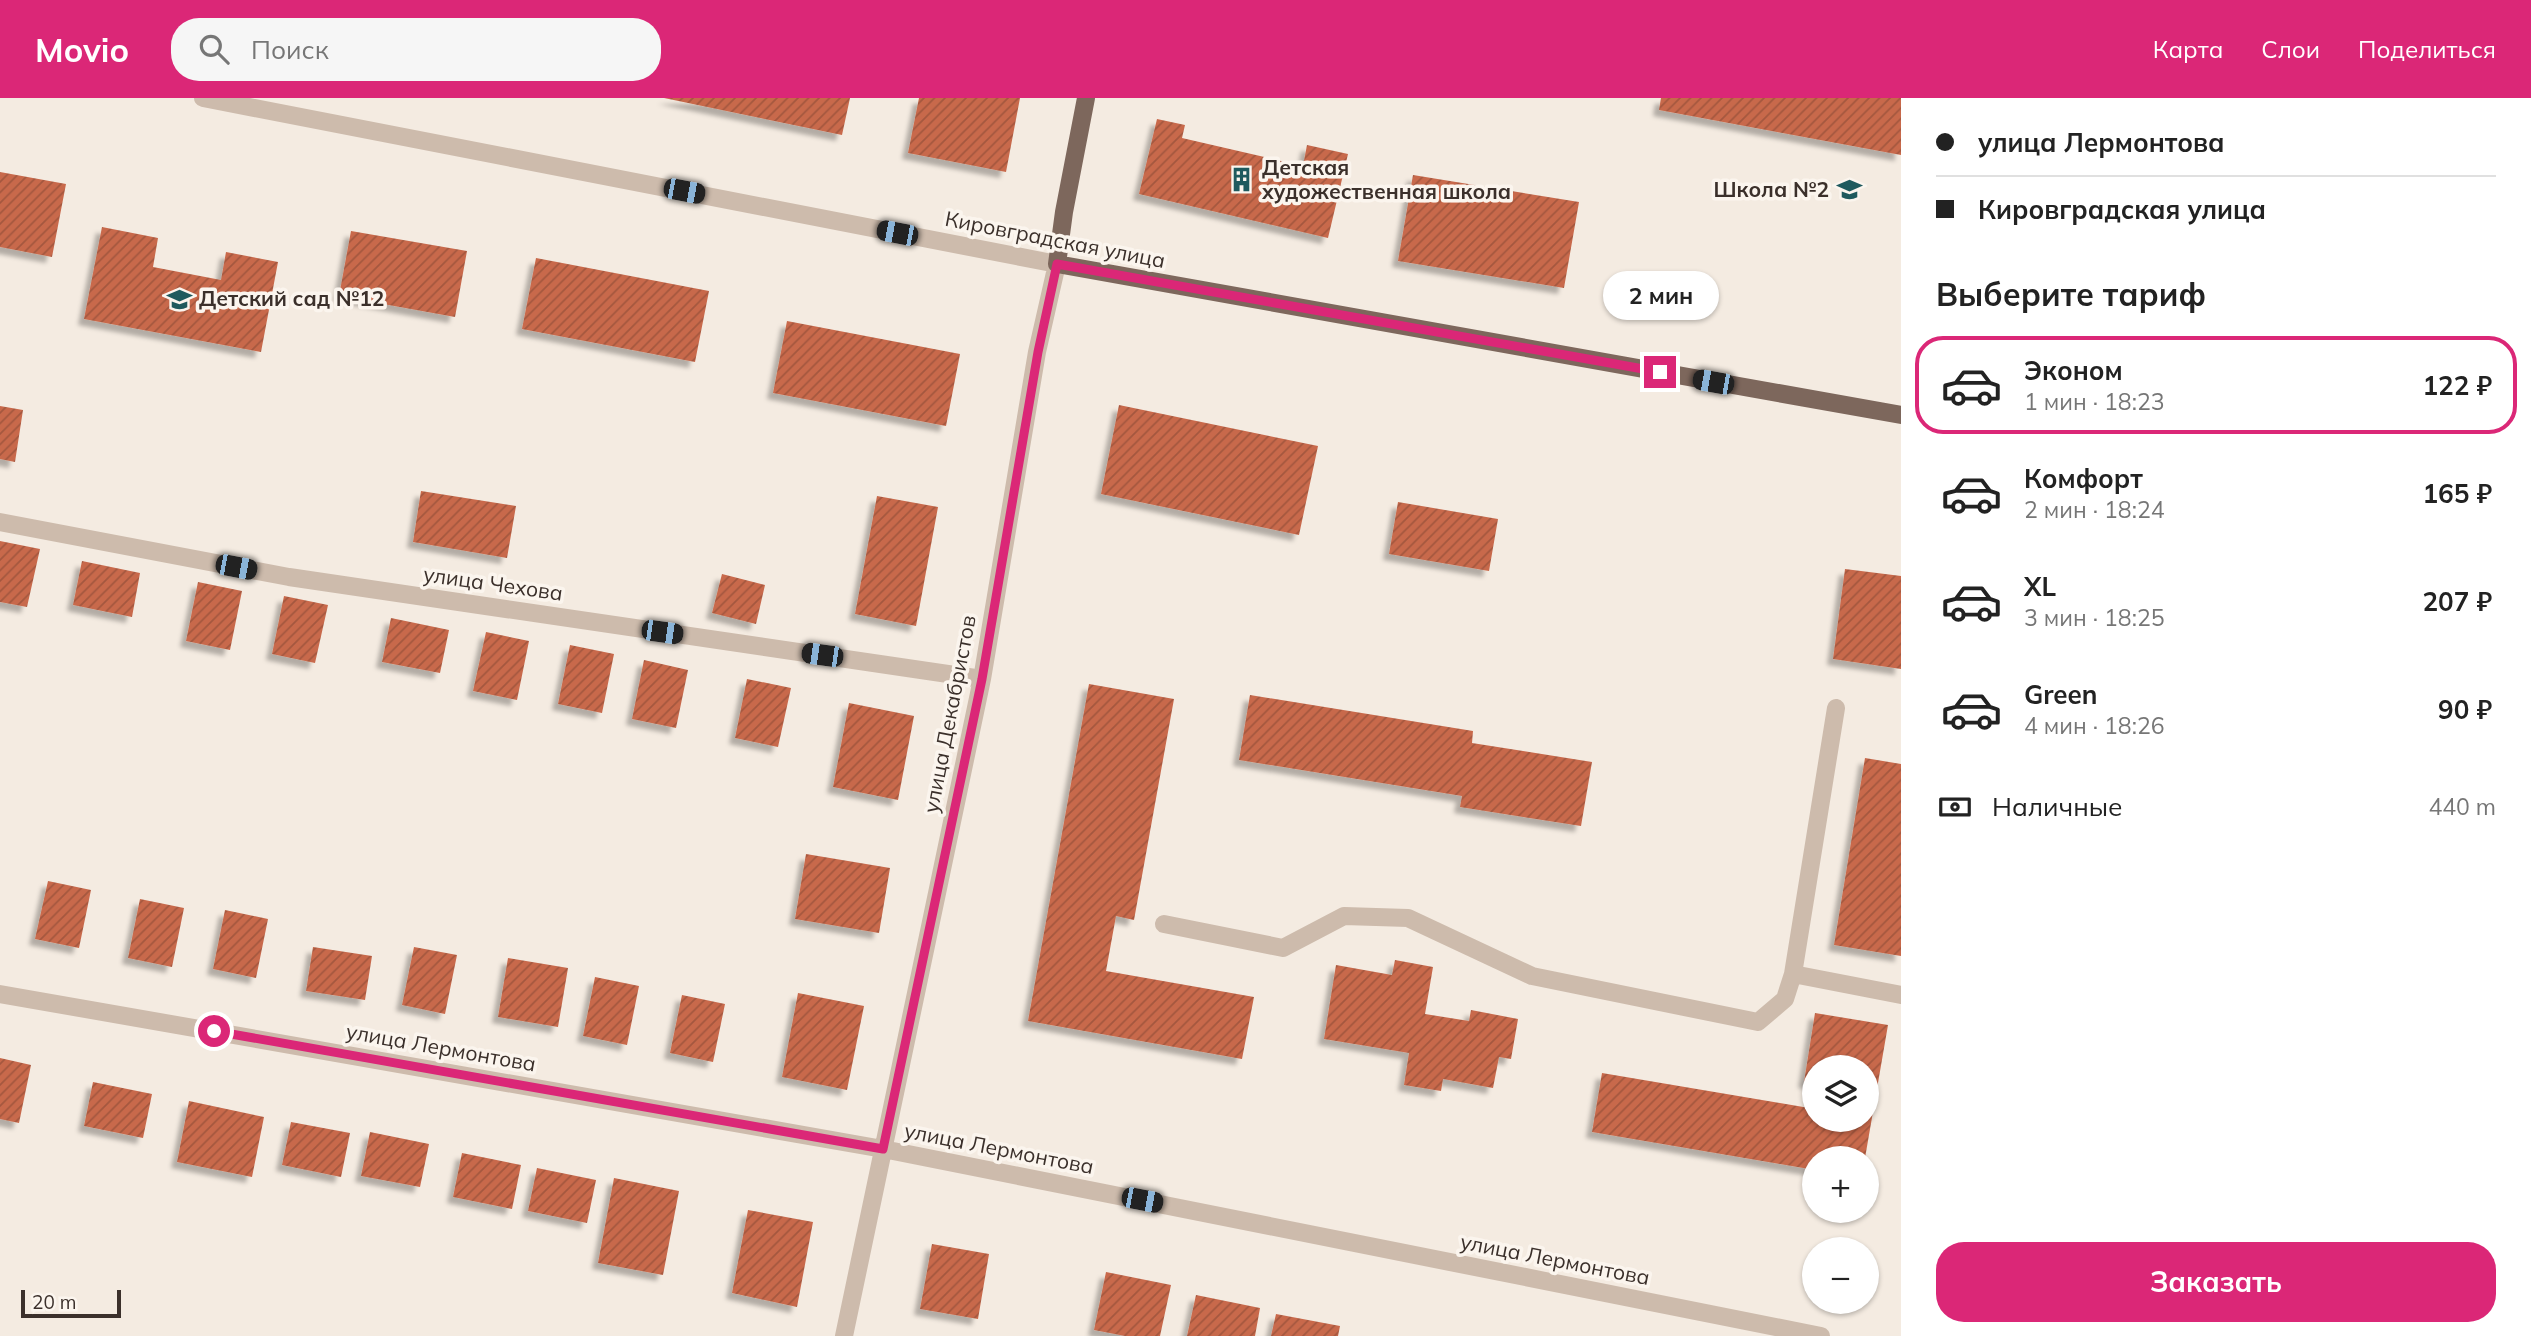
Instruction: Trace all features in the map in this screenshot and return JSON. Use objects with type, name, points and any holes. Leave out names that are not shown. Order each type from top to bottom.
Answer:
[{"type":"main road","name":"улица Декабристов","points":[[1057,264],[1086,98]]},
{"type":"main road","name":"Кировградская улица","points":[[1057,264],[1901,415]]},
{"type":"street","name":"Кировградская улица","points":[[203,98],[1057,264]]},
{"type":"street","name":"улица Декабристов","points":[[844,1336],[982,679],[1038,352],[1057,264]]},
{"type":"street","name":"улица Чехова","points":[[0,522],[289,577],[982,679]]},
{"type":"street","points":[[1164,924],[1283,948],[1344,916],[1408,918],[1532,976],[1758,1023],[1785,999],[1793,974],[1836,708]]},
{"type":"street","points":[[1793,974],[1901,995]]},
{"type":"street","name":"улица Лермонтова","points":[[0,994],[883,1149],[1821,1336]]},
{"type":"building","points":[[664,98],[850,98],[842,135]]},
{"type":"building","points":[[919,98],[1020,98],[1006,172],[908,153]]},
{"type":"building","points":[[1661,98],[1901,98],[1901,155],[1659,110]]},
{"type":"building","name":"Детская художественная школа","points":[[1157,119],[1185,125],[1182,138],[1303,166],[1307,145],[1348,154],[1328,238],[1139,194]]},
{"type":"building","points":[[0,172],[66,184],[52,257],[0,247]]},
{"type":"building","points":[[1413,175],[1579,202],[1564,288],[1398,261]]},
{"type":"building","name":"Детский сад №12","points":[[102,227],[158,238],[153,267],[221,280],[226,252],[278,262],[261,352],[84,319]]},
{"type":"building","points":[[351,231],[467,251],[455,317],[339,296]]},
{"type":"building","points":[[536,258],[709,291],[695,362],[522,329]]},
{"type":"building","points":[[787,321],[960,354],[946,426],[773,393]]},
{"type":"building","points":[[1119,405],[1318,446],[1299,535],[1101,494]]},
{"type":"building","points":[[0,406],[23,410],[15,462],[0,459]]},
{"type":"building","points":[[421,491],[516,506],[507,558],[413,542]]},
{"type":"building","points":[[877,496],[938,507],[916,626],[855,614]]},
{"type":"building","points":[[1398,502],[1498,519],[1489,571],[1389,554]]},
{"type":"building","points":[[0,541],[40,549],[27,607],[0,602]]},
{"type":"building","points":[[82,561],[140,573],[132,617],[73,605]]},
{"type":"building","points":[[1845,569],[1901,576],[1901,669],[1833,659]]},
{"type":"building","points":[[722,574],[765,585],[756,624],[712,613]]},
{"type":"building","points":[[198,582],[242,591],[230,650],[186,641]]},
{"type":"building","points":[[284,596],[328,605],[315,663],[272,654]]},
{"type":"building","points":[[391,618],[449,630],[440,673],[382,662]]},
{"type":"building","points":[[486,632],[529,641],[517,700],[473,691]]},
{"type":"building","points":[[570,645],[614,654],[602,713],[558,704]]},
{"type":"building","points":[[644,660],[688,670],[676,728],[632,719]]},
{"type":"building","points":[[747,679],[791,688],[778,747],[735,738]]},
{"type":"building","points":[[1089,684],[1174,699],[1134,920],[1116,916],[1106,971],[1254,997],[1242,1059],[1028,1021]]},
{"type":"building","points":[[1250,695],[1473,731],[1472,743],[1592,762],[1581,826],[1460,807],[1462,796],[1239,760]]},
{"type":"building","points":[[849,703],[914,716],[898,800],[833,787]]},
{"type":"building","points":[[1865,758],[1901,764],[1901,956],[1834,945]]},
{"type":"building","points":[[806,854],[890,868],[879,933],[795,919]]},
{"type":"building","points":[[48,881],[91,890],[79,948],[35,939]]},
{"type":"building","points":[[140,899],[184,908],[172,967],[128,958]]},
{"type":"building","points":[[225,910],[268,919],[256,978],[213,969]]},
{"type":"building","points":[[313,947],[372,956],[365,1000],[306,991]]},
{"type":"building","points":[[414,947],[457,955],[445,1014],[402,1005]]},
{"type":"building","points":[[508,958],[568,968],[558,1027],[498,1017]]},
{"type":"building","points":[[1395,960],[1433,967],[1425,1014],[1469,1021],[1471,1010],[1518,1019],[1511,1059],[1499,1057],[1493,1088],[1443,1079],[1441,1091],[1404,1085],[1409,1053],[1324,1039],[1336,965],[1392,975]]},
{"type":"building","points":[[595,977],[639,986],[627,1045],[583,1036]]},
{"type":"building","points":[[798,993],[864,1006],[847,1090],[782,1077]]},
{"type":"building","points":[[682,995],[725,1004],[713,1062],[670,1053]]},
{"type":"building","points":[[1815,1013],[1888,1025],[1879,1077],[1879,1055],[1808,1055]]},
{"type":"building","points":[[0,1058],[31,1065],[19,1123],[0,1119]]},
{"type":"building","points":[[1602,1073],[1802,1107],[1802,1132],[1869,1132],[1867,1146],[1802,1146],[1802,1168],[1592,1132]]},
{"type":"building","points":[[93,1082],[152,1094],[143,1138],[84,1126]]},
{"type":"building","points":[[189,1101],[264,1117],[252,1177],[177,1162]]},
{"type":"building","points":[[291,1122],[350,1133],[341,1177],[282,1165]]},
{"type":"building","points":[[370,1132],[429,1144],[420,1187],[361,1176]]},
{"type":"building","points":[[462,1153],[521,1165],[512,1209],[453,1197]]},
{"type":"building","points":[[537,1168],[596,1180],[587,1223],[528,1211]]},
{"type":"building","points":[[614,1178],[679,1191],[663,1275],[598,1263]]},
{"type":"building","points":[[748,1210],[813,1222],[797,1307],[732,1293]]},
{"type":"building","points":[[932,1244],[989,1254],[978,1319],[920,1309]]},
{"type":"building","points":[[1106,1272],[1171,1285],[1160,1336],[1125,1336],[1094,1330]]},
{"type":"building","points":[[1196,1295],[1260,1308],[1255,1336],[1187,1336]]},
{"type":"building","points":[[1276,1314],[1340,1326],[1338,1336],[1271,1336]]},
{"type":"place","name":"Детская художественная школа","points":[[1242,180]]},
{"type":"place","name":"Школа №2","points":[[1849,190]]},
{"type":"place","name":"Детский сад №12","points":[[179,299]]},
{"type":"route","points":[[214,1031],[883,1149],[982,679],[1038,352],[1057,264],[1660,372]]}]
